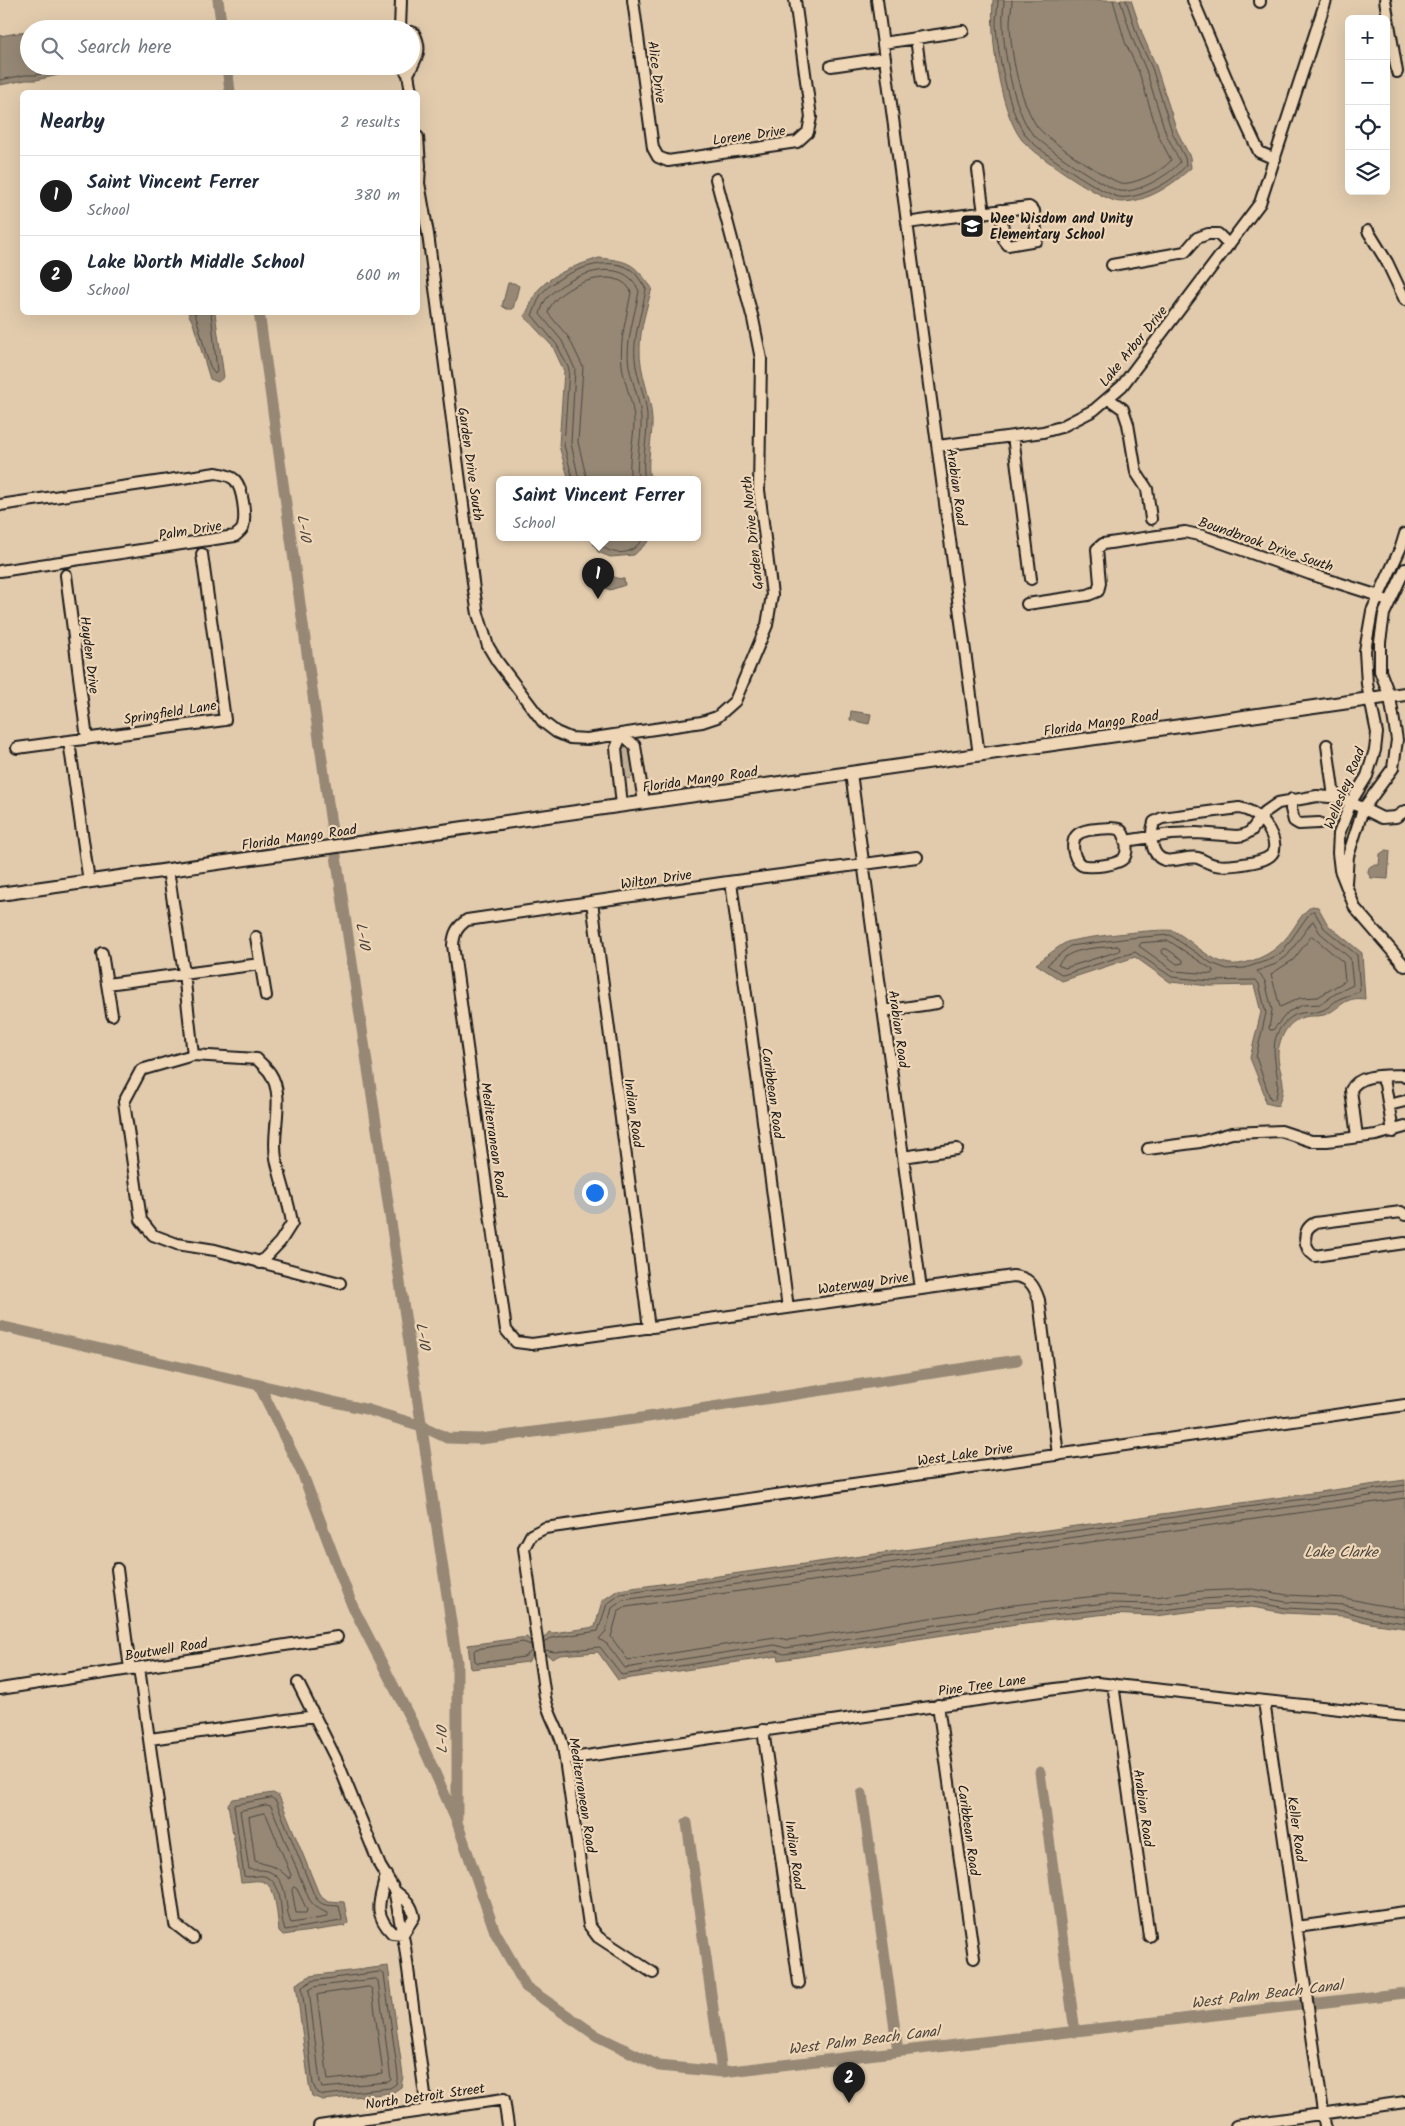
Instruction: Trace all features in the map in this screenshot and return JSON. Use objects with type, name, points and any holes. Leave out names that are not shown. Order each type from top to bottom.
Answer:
[{"type":"street","points":[[401,0],[401,20]]},
{"type":"street","name":"Alice Drive","points":[[633,0],[653,148]]},
{"type":"street","name":"Lorene Drive","points":[[653,148],[658,157],[668,161],[797,142],[808,132],[811,117],[796,0]]},
{"type":"street","name":"Arabian Road","points":[[877,0],[979,755]]},
{"type":"street","points":[[1194,0],[1244,122],[1259,152],[1275,159]]},
{"type":"street","name":"Lake Arbor Drive","points":[[938,446],[1043,432],[1061,427],[1086,415],[1109,399],[1122,386],[1260,203],[1326,0]]},
{"type":"street","points":[[1385,0],[1397,72]]},
{"type":"street","points":[[883,43],[963,30]]},
{"type":"street","points":[[916,38],[922,83]]},
{"type":"street","points":[[831,66],[885,58]]},
{"type":"street","points":[[406,75],[410,90]]},
{"type":"street","points":[[978,170],[984,213]]},
{"type":"street","name":"Garden Drive North","points":[[622,734],[702,722],[724,713],[738,694],[767,625],[770,610],[771,588],[759,490],[760,359],[753,319],[716,179]]},
{"type":"street","name":"Garden Drive South","points":[[420,183],[476,606],[482,630],[497,661],[549,728],[563,736],[579,739],[622,734]]},
{"type":"street","points":[[907,223],[1001,210],[1029,207],[1034,211],[1037,240],[1008,245],[1004,240],[1001,210]]},
{"type":"street","points":[[1368,231],[1387,262],[1405,300]]},
{"type":"street","points":[[1112,265],[1185,252],[1197,238],[1208,234],[1218,234],[1230,245]]},
{"type":"street","points":[[1109,399],[1123,409],[1126,416],[1136,472],[1147,489],[1151,519]]},
{"type":"street","points":[[1013,436],[1031,579]]},
{"type":"street","name":"Palm Drive","points":[[0,505],[216,473],[226,475],[234,480],[240,489],[244,518],[242,529],[235,536],[0,571]]},
{"type":"street","name":"Boundbrook Drive South","points":[[1027,604],[1088,595],[1098,590],[1100,583],[1097,549],[1103,544],[1185,532],[1202,536],[1310,574],[1380,596],[1389,603]]},
{"type":"street","name":"Wellesley Road","points":[[1405,534],[1372,611],[1365,650],[1367,684],[1377,733],[1375,750],[1366,776],[1351,802],[1339,834],[1340,870],[1355,908],[1405,966]]},
{"type":"street","name":"Springfield Lane","points":[[17,748],[225,720],[202,554]]},
{"type":"street","name":"Wellesley Road","points":[[1346,885],[1348,856],[1363,809],[1393,768],[1397,740],[1390,697],[1380,672],[1380,642],[1384,614],[1405,569]]},
{"type":"street","name":"Hayden Drive","points":[[66,575],[87,739]]},
{"type":"street","name":"Florida Mango Road","points":[[0,894],[1405,694]]},
{"type":"street","points":[[622,805],[616,748],[622,734],[635,746],[644,802]]},
{"type":"street","points":[[70,741],[88,882]]},
{"type":"street","points":[[1327,745],[1334,797]]},
{"type":"street","name":"Arabian Road","points":[[851,773],[921,1289]]},
{"type":"street","points":[[1125,841],[1170,834],[1196,833],[1237,836],[1250,831],[1259,818],[1271,807],[1292,799],[1317,796],[1334,797],[1351,802],[1382,818],[1389,819],[1405,811]]},
{"type":"street","points":[[1292,799],[1291,808],[1294,821],[1300,824],[1319,823]]},
{"type":"street","points":[[1239,808],[1246,809],[1259,818],[1271,833],[1275,847],[1272,855],[1264,861],[1226,866],[1197,858],[1164,860],[1157,856],[1154,848],[1152,829],[1154,822],[1162,818],[1239,808]]},
{"type":"street","points":[[1111,828],[1118,829],[1123,834],[1125,841],[1126,852],[1123,859],[1116,862],[1085,866],[1078,863],[1075,856],[1073,842],[1077,835],[1083,832],[1111,828]]},
{"type":"street","name":"Wilton Drive","points":[[456,930],[467,920],[918,857]]},
{"type":"street","points":[[168,870],[184,973],[193,1054]]},
{"type":"street","name":"Caribbean Road","points":[[731,882],[788,1308]]},
{"type":"street","name":"Indian Road","points":[[592,902],[649,1328]]},
{"type":"street","name":"Mediterranean Road","points":[[456,930],[453,945],[506,1330],[510,1337],[524,1344]]},
{"type":"street","points":[[256,937],[266,996]]},
{"type":"street","points":[[102,953],[112,1015]]},
{"type":"street","points":[[107,984],[260,964]]},
{"type":"street","points":[[883,1011],[937,1003]]},
{"type":"street","points":[[260,1263],[280,1242],[292,1223],[276,1158],[274,1138],[278,1096],[271,1074],[257,1059],[193,1054],[142,1070],[124,1102],[141,1220],[153,1235],[177,1244],[215,1250],[260,1263],[340,1283]]},
{"type":"street","points":[[1357,1137],[1351,1090],[1354,1083],[1381,1076],[1403,1075],[1405,1077]]},
{"type":"street","points":[[1381,1076],[1385,1084],[1393,1132]]},
{"type":"street","points":[[1389,1105],[1405,1101]]},
{"type":"street","points":[[1148,1149],[1200,1142],[1232,1133],[1282,1131],[1304,1139],[1319,1141],[1393,1132],[1405,1127]]},
{"type":"street","points":[[903,1157],[957,1149]]},
{"type":"street","points":[[1405,1215],[1401,1212],[1315,1222],[1305,1232],[1306,1246],[1309,1252],[1315,1256],[1405,1244]]},
{"type":"street","name":"Waterway Drive","points":[[524,1344],[1013,1276],[1024,1277],[1031,1282],[1039,1300],[1058,1455]]},
{"type":"street","name":"West Lake Drive","points":[[531,1535],[545,1528],[1405,1405]]},
{"type":"street","name":"Mediterranean Road","points":[[531,1535],[524,1548],[546,1705],[559,1732],[565,1759],[589,1925],[598,1937],[653,1973]]},
{"type":"street","points":[[117,1569],[134,1668],[150,1739],[175,1924],[193,1938]]},
{"type":"street","name":"Boutwell Road","points":[[0,1688],[337,1637]]},
{"type":"street","points":[[298,1683],[338,1763],[380,1866],[395,1891],[403,1934],[427,2110]]},
{"type":"street","name":"Pine Tree Lane","points":[[565,1759],[1097,1683],[1405,1716]]},
{"type":"street","name":"Arabian Road","points":[[1113,1684],[1149,1936]]},
{"type":"street","name":"Keller Road","points":[[1264,1701],[1325,2126]]},
{"type":"street","name":"Caribbean Road","points":[[938,1706],[974,1958]]},
{"type":"street","points":[[150,1739],[315,1716]]},
{"type":"street","name":"Indian Road","points":[[763,1730],[799,1983]]},
{"type":"street","points":[[386,1875],[379,1904],[381,1922],[392,1933],[403,1934]]},
{"type":"street","points":[[395,1891],[410,1903],[413,1910],[414,1918],[403,1934]]},
{"type":"street","points":[[379,1904],[397,1903]]},
{"type":"street","points":[[1297,1927],[1405,1912]]},
{"type":"street","name":"North Detroit Street","points":[[320,2126],[504,2098],[508,2126]]},
{"type":"street","points":[[1236,2126],[1405,2102]]},
{"type":"shaded area","points":[[626,746],[630,750],[634,775],[630,779],[625,777],[621,751]]},
{"type":"water","points":[[993,0],[1131,0],[1143,36],[1156,66],[1177,131],[1190,157],[1191,168],[1150,196],[1121,202],[1100,195],[1086,187],[1029,147],[1014,127],[1002,92],[993,33]]},
{"type":"water","points":[[20,33],[20,75],[58,75],[0,85],[0,36]]},
{"type":"water","points":[[599,258],[624,262],[635,268],[652,288],[640,340],[641,366],[650,402],[652,420],[649,476],[568,476],[559,446],[564,371],[553,347],[524,316],[537,292],[545,283],[583,263]]},
{"type":"water","points":[[508,283],[514,283],[519,286],[513,309],[507,309],[502,306]]},
{"type":"water","points":[[189,315],[215,315],[224,377],[218,382],[210,379]]},
{"type":"water","points":[[592,541],[649,541],[634,555],[610,557],[598,552]]},
{"type":"water","points":[[608,572],[616,578],[624,579],[625,585],[610,590],[599,585],[597,581],[602,578],[603,573]]},
{"type":"water","points":[[851,711],[871,714],[869,724],[850,720]]},
{"type":"water","points":[[1386,850],[1390,851],[1388,879],[1371,878],[1368,873],[1369,868],[1372,865],[1379,865],[1380,854]]},
{"type":"water","points":[[1312,906],[1318,907],[1328,925],[1362,953],[1365,999],[1352,999],[1324,1015],[1298,1019],[1288,1027],[1278,1050],[1283,1084],[1278,1106],[1265,1103],[1264,1093],[1250,1058],[1261,1012],[1254,985],[1210,986],[1170,982],[1135,957],[1062,981],[1036,964],[1067,942],[1156,930],[1174,931],[1207,954],[1224,963],[1244,963],[1266,955],[1278,946]]},
{"type":"water","name":"Lake Clarke","points":[[1405,1480],[1405,1628],[1369,1623],[1344,1616],[1285,1613],[1252,1607],[1203,1610],[1156,1616],[1107,1614],[1016,1624],[779,1660],[778,1656],[618,1680],[598,1652],[560,1655],[552,1659],[548,1655],[532,1656],[528,1662],[471,1669],[468,1645],[527,1637],[529,1640],[544,1638],[549,1632],[595,1627],[602,1601],[618,1590]]},
{"type":"water","points":[[273,1793],[279,1796],[319,1894],[328,1901],[344,1902],[348,1923],[345,1926],[283,1935],[279,1931],[275,1902],[270,1888],[261,1881],[241,1882],[228,1804],[232,1799]]},
{"type":"water","points":[[388,1966],[403,2076],[401,2087],[392,2093],[323,2100],[312,2096],[296,1984],[310,1976]]},
{"type":"waterway","name":"L-10","points":[[218,0],[221,20]]},
{"type":"waterway","name":"L-10","points":[[228,75],[230,90]]},
{"type":"waterway","name":"L-10","points":[[259,315],[333,838]]},
{"type":"waterway","name":"L-10","points":[[336,856],[457,1662],[457,1818]]},
{"type":"waterway","points":[[0,1326],[365,1409],[422,1426],[447,1438],[480,1439],[635,1419],[1017,1360]]},
{"type":"waterway","name":"West Palm Beach Canal","points":[[259,1385],[303,1475],[352,1605],[413,1724],[457,1822],[495,1932],[526,1987],[597,2036],[659,2066],[722,2072],[1405,1993]]},
{"type":"waterway","points":[[1040,1772],[1075,2032]]},
{"type":"waterway","points":[[862,1794],[898,2051]]},
{"type":"waterway","points":[[687,1823],[722,2072]]},
{"type":"place","name":"Wee Wisdom and Unity Elementary School","points":[[972,226]]},
{"type":"place","name":"Saint Vincent Ferrer","points":[[598,599]]},
{"type":"place","name":"Lake Worth Middle School","points":[[849,2103]]}]
